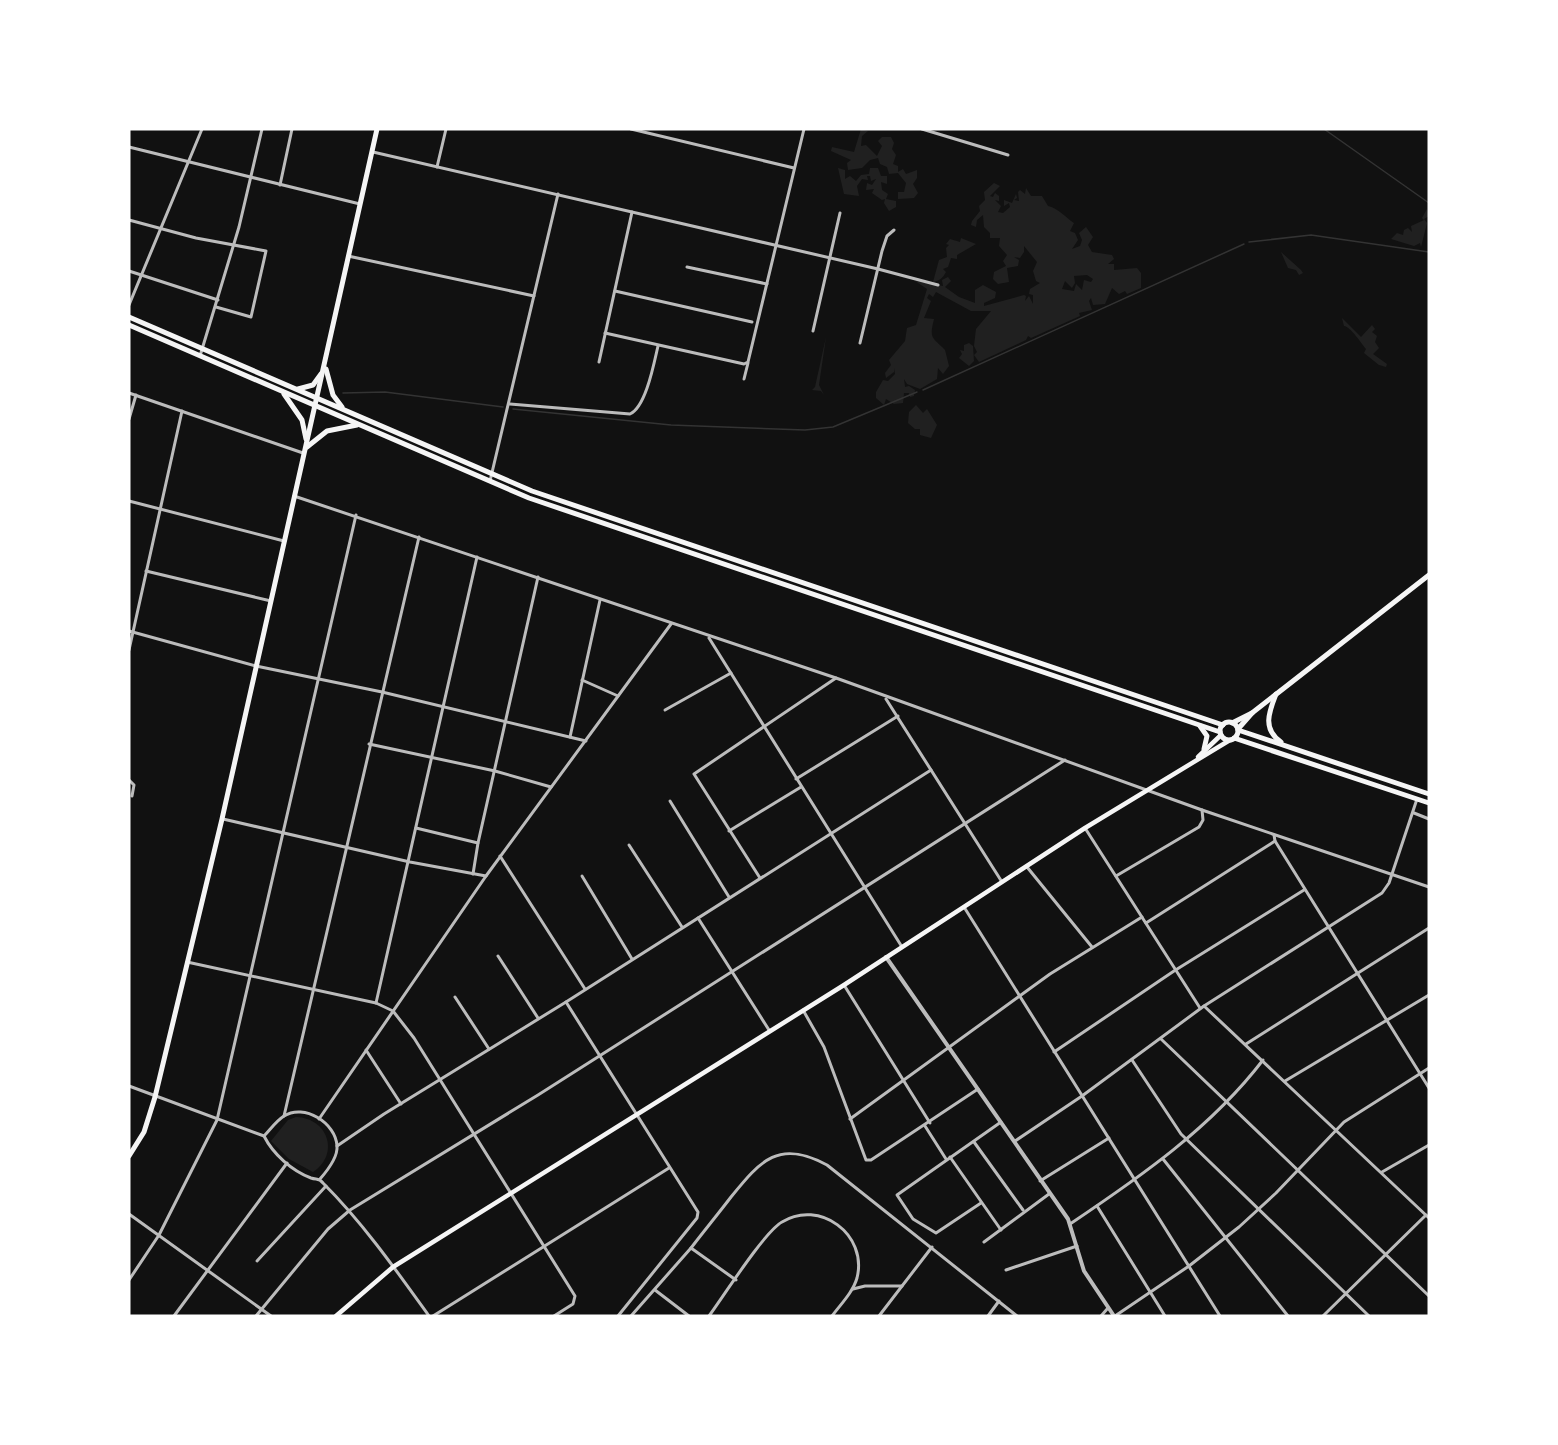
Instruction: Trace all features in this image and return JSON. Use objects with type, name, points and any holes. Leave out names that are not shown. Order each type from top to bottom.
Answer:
[{"type":"main road","points":[[129,1156],[144,1132],[155,1097],[222,819],[377,129]]},
{"type":"main road","points":[[129,317],[492,474],[572,505],[1223,725],[1252,713]]},
{"type":"main road","points":[[129,325],[490,482],[569,512],[989,656],[1199,725],[1232,739],[1429,803]]},
{"type":"main road","points":[[291,388],[309,388],[324,368]]},
{"type":"main road","points":[[324,368],[333,394],[345,410]]},
{"type":"main road","points":[[283,393],[302,420],[306,448]]},
{"type":"main road","points":[[306,448],[327,431],[358,425]]},
{"type":"main road","points":[[336,1316],[393,1267],[844,985],[1085,828],[1198,757],[1232,739],[1252,713],[1429,575]]},
{"type":"main road","points":[[1277,693],[1268,723],[1272,735],[1287,746]]},
{"type":"main road","points":[[1232,723],[1238,730],[1429,794]]},
{"type":"main road","points":[[1199,725],[1206,735],[1204,749]]},
{"type":"main road","points":[[1198,757],[1221,734],[1223,725]]},
{"type":"street","points":[[129,305],[202,129]]},
{"type":"street","points":[[200,356],[233,246],[262,129]]},
{"type":"street","points":[[280,185],[292,129]]},
{"type":"street","points":[[436,166],[446,129]]},
{"type":"street","points":[[631,129],[794,168]]},
{"type":"street","points":[[744,379],[804,129]]},
{"type":"street","points":[[922,129],[1008,155]]},
{"type":"street","points":[[129,147],[360,204]]},
{"type":"street","points":[[371,152],[878,268],[938,285]]},
{"type":"street","points":[[490,482],[558,194]]},
{"type":"street","points":[[599,362],[632,212]]},
{"type":"street","points":[[813,331],[840,213]]},
{"type":"street","points":[[129,220],[233,246],[266,251],[253,315],[249,317],[216,307]]},
{"type":"street","points":[[860,343],[887,236],[894,230]]},
{"type":"street","points":[[348,256],[534,296]]},
{"type":"street","points":[[687,267],[766,284]]},
{"type":"street","points":[[129,271],[218,300]]},
{"type":"street","points":[[615,291],[752,322]]},
{"type":"street","points":[[605,333],[744,364],[748,362]]},
{"type":"street","points":[[510,404],[630,414],[637,408],[646,387],[658,346]]},
{"type":"street","points":[[129,393],[306,448]]},
{"type":"street","points":[[129,419],[136,395]]},
{"type":"street","points":[[129,650],[131,632],[182,411]]},
{"type":"street","points":[[294,496],[836,678],[1202,810],[1429,887]]},
{"type":"street","points":[[129,501],[284,541]]},
{"type":"street","points":[[129,1280],[159,1235],[217,1120],[356,515]]},
{"type":"street","points":[[264,1136],[284,1116],[419,537]]},
{"type":"street","points":[[376,1003],[410,862],[477,556]]},
{"type":"street","points":[[146,571],[271,601]]},
{"type":"street","points":[[474,874],[478,843],[507,723],[538,577]]},
{"type":"street","points":[[570,737],[600,600]]},
{"type":"street","points":[[319,1119],[500,856],[671,623]]},
{"type":"street","points":[[131,632],[256,666],[382,692],[586,741]]},
{"type":"street","points":[[708,636],[830,835],[902,947]]},
{"type":"street","points":[[665,710],[730,673]]},
{"type":"street","points":[[760,878],[694,774],[763,725],[836,678]]},
{"type":"street","points":[[582,680],[618,696]]},
{"type":"street","points":[[885,697],[1002,882]]},
{"type":"street","points":[[796,779],[898,716]]},
{"type":"street","points":[[369,744],[495,771],[551,787]]},
{"type":"street","points":[[256,1316],[328,1229],[350,1210],[474,1135],[1065,760]]},
{"type":"street","points":[[337,1146],[439,1079],[566,1002],[931,770]]},
{"type":"street","points":[[129,780],[134,785],[132,796]]},
{"type":"street","points":[[729,831],[801,787]]},
{"type":"street","points":[[1015,1141],[1082,1096],[1202,1008],[1382,893],[1392,874],[1417,799]]},
{"type":"street","points":[[670,801],[729,897]]},
{"type":"street","points":[[1116,876],[1199,827],[1203,820],[1202,810]]},
{"type":"street","points":[[1413,813],[1429,819]]},
{"type":"street","points":[[222,819],[410,862],[486,876]]},
{"type":"street","points":[[416,828],[478,843]]},
{"type":"street","points":[[1085,828],[1174,971],[1202,1008],[1246,1044],[1427,1216],[1384,1254],[1323,1316]]},
{"type":"street","points":[[1274,835],[1275,841],[1304,890],[1429,1088]]},
{"type":"street","points":[[1146,923],[1275,841]]},
{"type":"street","points":[[629,844],[682,927]]},
{"type":"street","points":[[500,856],[585,989]]},
{"type":"street","points":[[1027,866],[1092,947]]},
{"type":"street","points":[[582,876],[632,959]]},
{"type":"street","points":[[1054,1052],[1174,971],[1304,890]]},
{"type":"street","points":[[964,907],[1220,1316]]},
{"type":"street","points":[[849,1119],[1019,996],[1142,917]]},
{"type":"street","points":[[698,918],[769,1030]]},
{"type":"street","points":[[1246,1044],[1429,928]]},
{"type":"street","points":[[498,956],[538,1018]]},
{"type":"street","points":[[886,957],[1015,1141],[1070,1224],[1084,1271],[1114,1316],[1190,1266],[1225,1239],[1259,1210],[1335,1130],[1429,1068]]},
{"type":"street","points":[[187,962],[376,1003],[393,1011],[414,1038],[510,1194],[546,1246],[575,1296],[573,1304],[554,1316]]},
{"type":"street","points":[[844,985],[930,1123]]},
{"type":"street","points":[[1285,1081],[1429,995]]},
{"type":"street","points":[[455,997],[489,1049]]},
{"type":"street","points":[[566,1002],[699,1215],[618,1316]]},
{"type":"street","points":[[803,1010],[824,1047],[864,1158],[868,1161],[930,1123],[978,1089]]},
{"type":"street","points":[[1161,1039],[1429,1296]]},
{"type":"street","points":[[366,1050],[401,1104]]},
{"type":"street","points":[[1132,1060],[1187,1140],[1369,1316]]},
{"type":"street","points":[[1070,1224],[1136,1180],[1187,1140],[1263,1060]]},
{"type":"street","points":[[129,1086],[264,1136],[269,1146],[287,1163],[312,1178],[320,1179],[350,1210],[431,1316],[669,1168]]},
{"type":"street","points":[[284,1116],[302,1112],[319,1119],[335,1137],[337,1146],[331,1163],[320,1179]]},
{"type":"street","points":[[981,1203],[938,1232],[927,1230],[913,1219],[897,1195],[1001,1122]]},
{"type":"street","points":[[925,1126],[1001,1230]]},
{"type":"street","points":[[1040,1181],[1109,1138]]},
{"type":"street","points":[[974,1142],[1023,1210]]},
{"type":"street","points":[[1382,1172],[1429,1145]]},
{"type":"street","points":[[631,1316],[691,1248],[756,1166],[769,1159],[793,1153],[804,1154],[827,1165],[1017,1316]]},
{"type":"street","points":[[1163,1159],[1288,1316]]},
{"type":"street","points":[[174,1316],[287,1163]]},
{"type":"street","points":[[257,1261],[326,1186]]},
{"type":"street","points":[[984,1242],[1022,1215],[1023,1210],[1049,1194]]},
{"type":"street","points":[[1098,1206],[1165,1316]]},
{"type":"street","points":[[129,1214],[271,1316]]},
{"type":"street","points":[[709,1316],[780,1222],[793,1216],[814,1214],[837,1223],[854,1245],[858,1275],[852,1289],[832,1316]]},
{"type":"street","points":[[1006,1270],[1077,1246]]},
{"type":"street","points":[[879,1316],[932,1247]]},
{"type":"street","points":[[691,1248],[736,1280]]},
{"type":"street","points":[[852,1289],[865,1286],[902,1286]]},
{"type":"street","points":[[654,1290],[689,1316]]},
{"type":"street","points":[[988,1316],[999,1301]]},
{"type":"street","points":[[1101,1316],[1108,1308]]},
{"type":"shaded area","points":[[861,129],[868,131],[862,136],[861,146],[866,145],[877,156],[882,146],[878,141],[882,137],[891,137],[894,143],[892,149],[896,155],[893,164],[898,166],[898,172],[903,169],[906,174],[917,170],[917,178],[913,184],[918,193],[914,198],[898,199],[898,192],[904,192],[906,183],[898,173],[889,174],[887,167],[880,164],[878,158],[870,160],[862,168],[848,170],[847,163],[851,160],[831,151],[832,147],[854,152]]},
{"type":"shaded area","points":[[838,168],[845,170],[845,179],[850,176],[856,181],[861,175],[869,174],[870,168],[878,168],[881,176],[887,176],[887,184],[881,182],[882,190],[888,194],[886,199],[896,201],[896,207],[889,211],[884,203],[885,199],[882,200],[872,193],[874,189],[866,190],[867,183],[872,185],[876,179],[871,181],[870,176],[867,176],[868,180],[862,179],[857,186],[859,196],[844,194]]},
{"type":"shaded area","points":[[994,183],[1000,186],[990,196],[993,197],[995,193],[999,196],[999,201],[995,200],[1001,206],[998,212],[1003,213],[1010,207],[1009,203],[1004,206],[1004,200],[1012,203],[1016,194],[1017,198],[1014,200],[1019,201],[1018,192],[1020,190],[1025,194],[1026,188],[1031,196],[1042,196],[1048,206],[1074,223],[1070,231],[1075,233],[1078,240],[1072,249],[1080,246],[1082,240],[1079,233],[1086,227],[1093,237],[1088,245],[1092,252],[1112,255],[1114,259],[1108,264],[1114,264],[1114,270],[1137,268],[1141,273],[1141,288],[1127,294],[1125,291],[1119,294],[1112,288],[1105,304],[1093,305],[1091,298],[1089,301],[1092,310],[1079,313],[1080,316],[1031,338],[1028,336],[1026,340],[979,362],[974,355],[977,352],[974,346],[976,329],[991,311],[971,311],[936,292],[933,297],[929,294],[927,298],[931,301],[924,318],[934,319],[932,334],[934,340],[945,350],[949,366],[943,374],[938,368],[937,379],[920,389],[907,384],[904,379],[905,387],[909,386],[915,390],[914,396],[910,397],[909,393],[904,393],[903,403],[894,404],[886,399],[884,405],[876,398],[876,392],[883,380],[888,381],[895,374],[894,368],[894,372],[886,378],[885,373],[891,365],[889,360],[905,341],[907,328],[916,325],[927,289],[915,281],[943,286],[942,280],[948,277],[951,281],[945,287],[959,297],[975,303],[975,290],[983,285],[996,292],[995,298],[984,303],[984,306],[1024,295],[1026,296],[1025,301],[1029,296],[1033,304],[1033,295],[1029,294],[1030,289],[1040,283],[1036,281],[1033,271],[1037,262],[1024,246],[1024,252],[1020,258],[1014,257],[1019,260],[1018,266],[1007,268],[1009,282],[998,284],[993,279],[994,272],[1006,266],[1003,261],[1007,255],[999,246],[1000,238],[990,238],[990,233],[984,227],[983,215],[977,220],[976,227],[971,225],[980,211],[979,206],[985,200],[984,192]],"holes":[[[1087,275],[1093,279],[1091,282],[1084,280],[1082,290],[1076,284],[1074,291],[1062,289],[1065,281],[1072,288],[1075,283],[1074,276]]]},
{"type":"shaded area","points":[[1427,209],[1429,216],[1424,219],[1427,223],[1421,247],[1420,243],[1414,246],[1391,239],[1397,233],[1403,235],[1404,230],[1408,228],[1412,232],[1411,226],[1424,220],[1422,218]]},
{"type":"shaded area","points":[[961,238],[976,244],[957,255],[957,259],[951,258],[948,267],[943,269],[946,272],[944,276],[933,282],[939,260],[947,257],[946,248],[949,245],[946,244],[950,239],[960,242]]},
{"type":"shaded area","points":[[1281,252],[1303,273],[1299,275],[1296,270],[1288,268]]},
{"type":"shaded area","points":[[1342,318],[1361,337],[1372,325],[1375,329],[1372,332],[1377,336],[1375,342],[1379,348],[1373,354],[1387,364],[1386,367],[1379,365],[1364,353],[1366,349],[1353,332],[1344,326]]},
{"type":"shaded area","points":[[826,337],[819,385],[824,395],[821,391],[812,390],[815,387]]},
{"type":"shaded area","points":[[969,343],[973,346],[974,361],[969,366],[959,358],[962,354],[960,350],[964,351],[964,345]]},
{"type":"shaded area","points":[[916,405],[923,413],[927,409],[937,425],[931,438],[920,435],[920,429],[915,429],[908,423],[909,412]]},
{"type":"shaded area","points":[[296,1117],[316,1123],[327,1138],[326,1156],[313,1172],[289,1159],[271,1141],[288,1120]]},
{"type":"waterway","points":[[1324,129],[1429,203]]},
{"type":"waterway","points":[[1249,242],[1311,235],[1429,252]]},
{"type":"waterway","points":[[923,390],[1244,244]]},
{"type":"waterway","points":[[343,393],[385,392],[503,407]]},
{"type":"waterway","points":[[513,409],[671,425],[805,430],[833,427],[917,392]]}]
